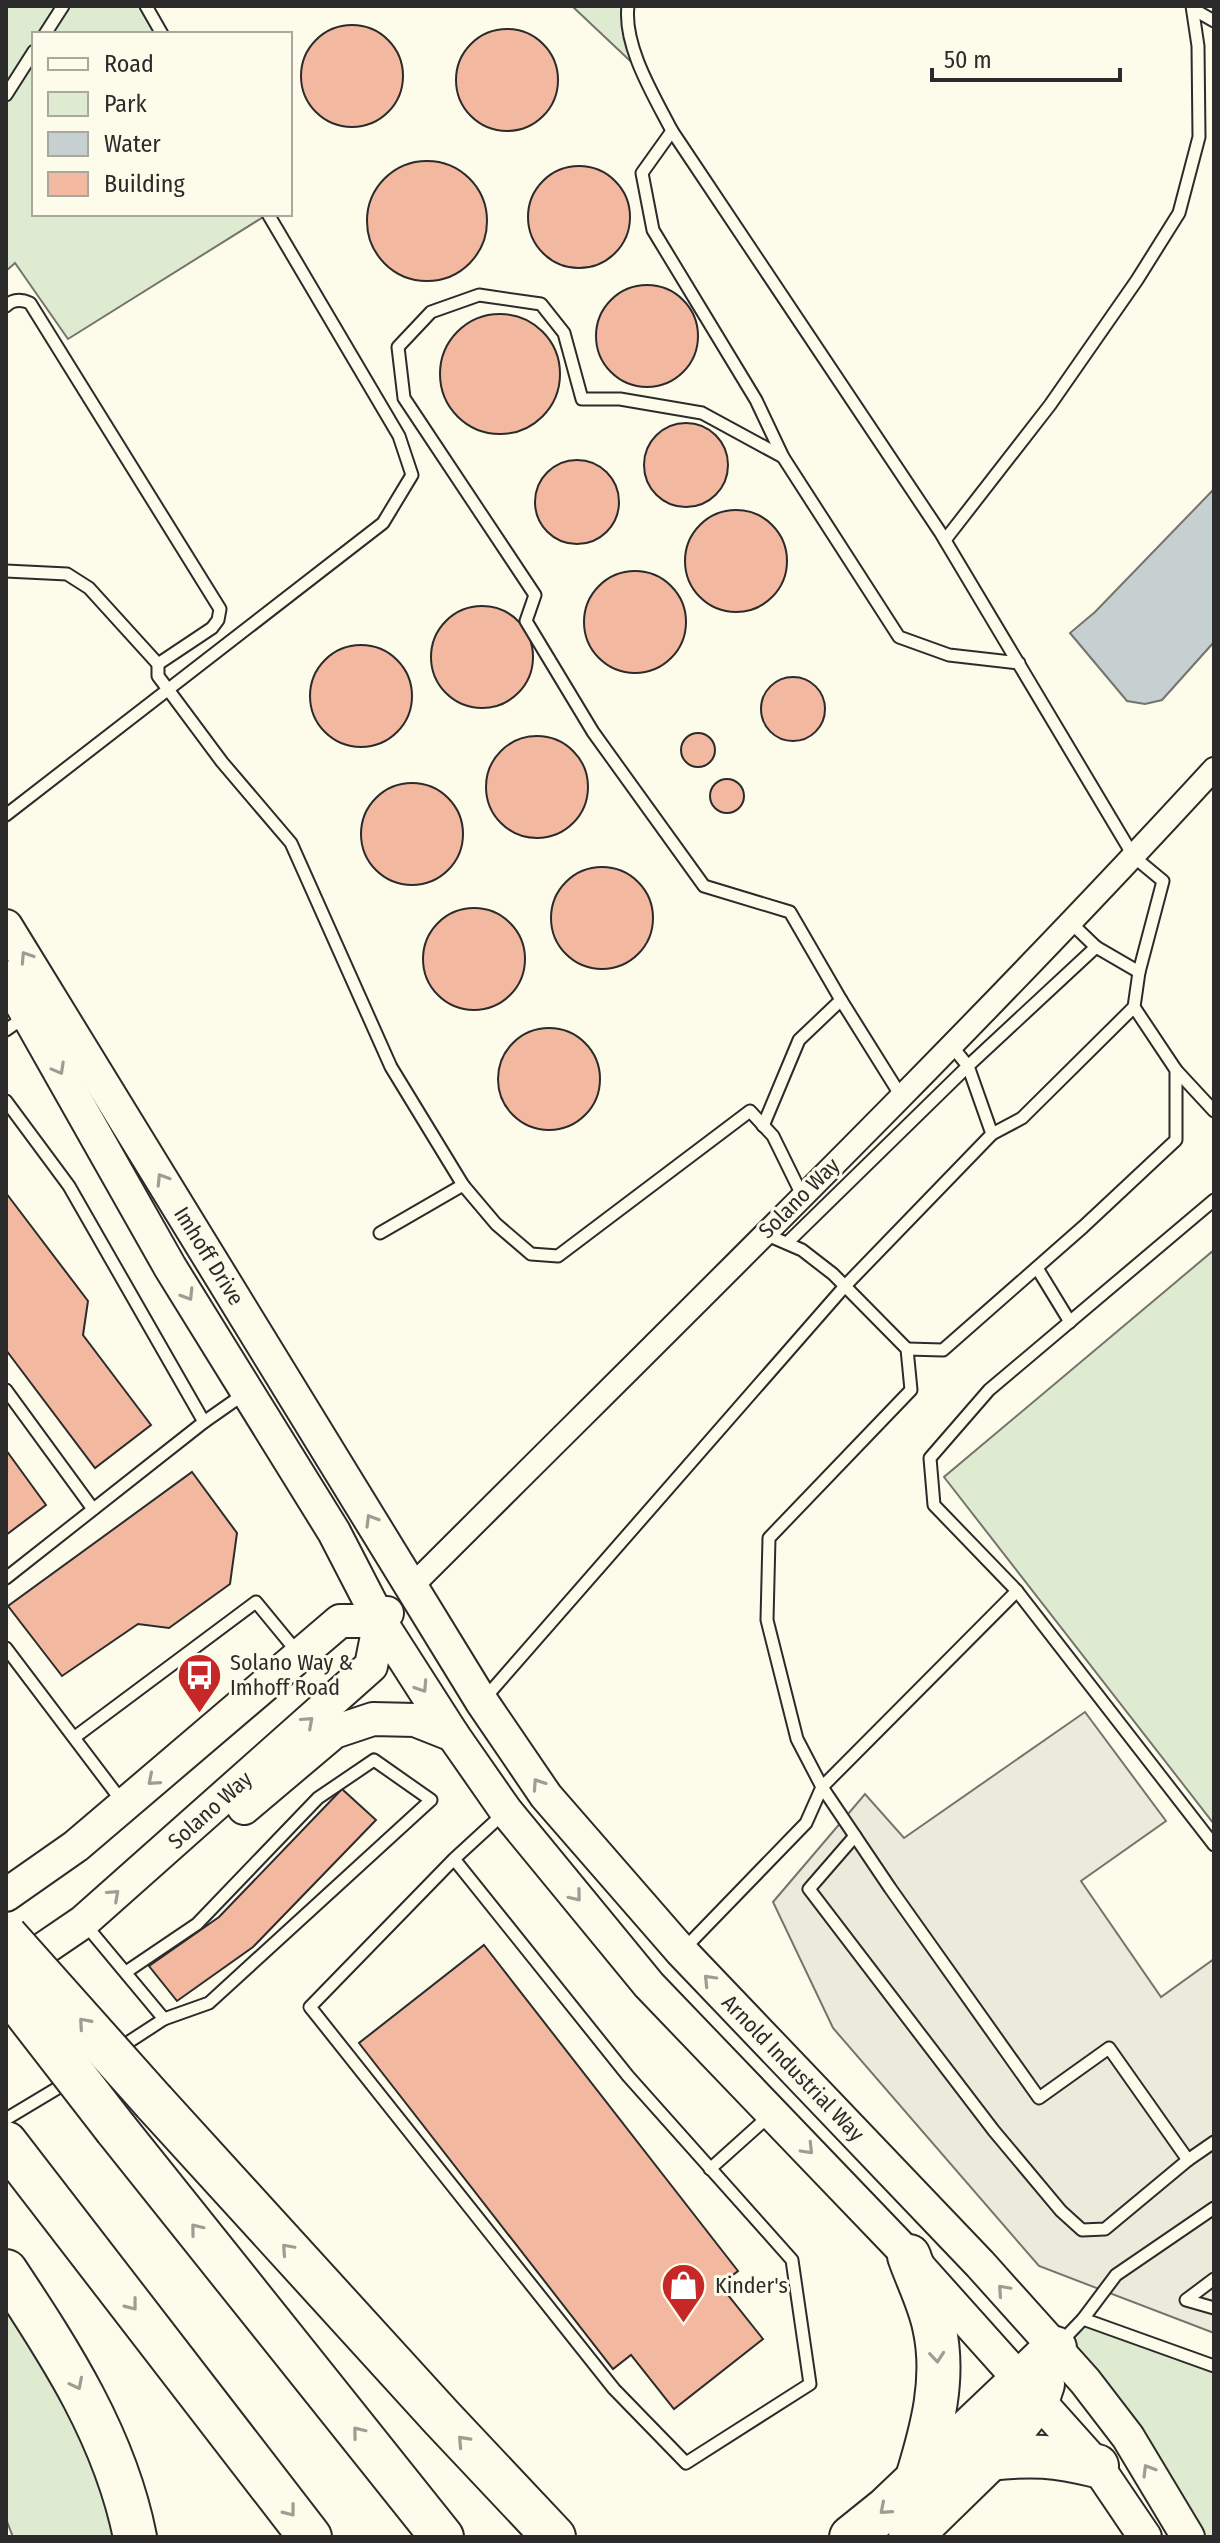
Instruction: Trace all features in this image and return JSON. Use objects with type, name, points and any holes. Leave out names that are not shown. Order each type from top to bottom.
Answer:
[{"type":"highway","points":[[6,1936],[452,2430],[554,2537]]},
{"type":"highway","points":[[6,1987],[442,2537]]},
{"type":"highway","points":[[6,2143],[310,2537]]},
{"type":"highway","points":[[909,2256],[934,2326],[939,2386],[917,2478]]},
{"type":"highway","points":[[6,2271],[66,2361],[102,2432],[135,2537]]},
{"type":"highway","points":[[910,2537],[990,2459],[1030,2390],[1069,2334]]},
{"type":"highway","points":[[851,2537],[917,2478],[1030,2390]]},
{"type":"highway","points":[[990,2459],[1027,2454],[1052,2455],[1097,2466]]},
{"type":"street","name":"Solano Way","points":[[6,1974],[83,1922],[371,1666],[380,1621],[411,1587],[901,1096],[1134,857],[1214,769]]},
{"type":"street","name":"Imhoff Drive","points":[[6,926],[29,1014],[128,1126],[217,1266],[411,1587]]},
{"type":"street","name":"Imhoff Drive","points":[[6,977],[170,1267],[334,1532],[380,1621]]},
{"type":"street","name":"Arnold Industrial Way","points":[[411,1587],[482,1702],[546,1796],[681,1951],[980,2264],[1069,2334],[1085,2381],[1128,2437],[1188,2537]]},
{"type":"street","points":[[6,1895],[76,1846],[340,1621],[380,1621]]},
{"type":"street","name":"Arnold Industrial Way","points":[[380,1621],[506,1811],[649,1985],[909,2256],[1030,2390],[1097,2466],[1145,2537]]},
{"type":"street","points":[[151,1862],[186,1856],[334,1732],[373,1719],[415,1720],[453,1735]]},
{"type":"lane","points":[[46,32],[63,6]]},
{"type":"lane","points":[[146,6],[161,32]]},
{"type":"lane","points":[[482,1702],[845,1286],[992,1134],[1022,1118],[1134,1007],[1139,972],[1163,881],[1134,857],[945,540],[672,131],[643,73],[626,22],[628,6]]},
{"type":"lane","points":[[945,540],[1050,405],[1137,280],[1179,213],[1199,137],[1198,46],[1192,8]]},
{"type":"lane","points":[[1192,8],[1214,21]]},
{"type":"lane","points":[[6,95],[32,54]]},
{"type":"lane","points":[[672,131],[642,173],[653,230],[756,400],[783,457],[899,637],[949,655],[1019,663]]},
{"type":"lane","points":[[6,815],[383,523],[412,475],[399,436],[269,216]]},
{"type":"lane","points":[[783,457],[702,413],[620,399],[582,399],[564,333],[541,304],[479,295],[431,312],[398,347],[404,398],[535,595],[526,621],[593,732],[704,886],[790,912],[901,1096]]},
{"type":"lane","points":[[6,306],[11,301],[30,303],[220,609],[218,620],[212,628],[158,664]]},
{"type":"lane","points":[[6,571],[67,574],[89,588],[158,664],[158,676],[167,690],[222,762],[291,843],[391,1067],[463,1185],[496,1224],[531,1254],[558,1256],[750,1111],[773,1136],[802,1195]]},
{"type":"lane","points":[[1070,922],[1096,947],[1139,972]]},
{"type":"lane","points":[[787,1243],[968,1066],[1096,947]]},
{"type":"lane","points":[[763,1126],[799,1040],[841,1000]]},
{"type":"lane","points":[[1134,1007],[1176,1070],[1214,1111]]},
{"type":"lane","points":[[951,1045],[968,1066],[992,1134]]},
{"type":"lane","points":[[907,1349],[943,1350],[1176,1140],[1176,1070]]},
{"type":"lane","points":[[6,1101],[69,1186],[204,1422]]},
{"type":"lane","points":[[380,1233],[463,1185]]},
{"type":"lane","points":[[1214,1200],[989,1390],[930,1458],[934,1505],[1017,1591],[1214,1845]]},
{"type":"lane","points":[[764,1233],[802,1250],[845,1286],[907,1349],[911,1390],[769,1538],[767,1620],[797,1739],[822,1787],[855,1836],[1039,2098],[1109,2048],[1188,2160]]},
{"type":"lane","points":[[1037,1268],[1070,1322]]},
{"type":"lane","points":[[6,1390],[93,1509]]},
{"type":"lane","points":[[6,1578],[248,1391]]},
{"type":"lane","points":[[681,1951],[806,1823],[822,1787],[1017,1591]]},
{"type":"lane","points":[[75,1737],[256,1602],[299,1654]]},
{"type":"lane","points":[[6,1648],[124,1805]]},
{"type":"lane","points":[[103,2059],[164,2019],[209,2003],[431,1800],[374,1760],[318,1798],[197,1924],[126,1972]]},
{"type":"lane","points":[[454,1859],[628,2076],[792,2260],[810,2384],[686,2463],[614,2389],[310,2007],[454,1859],[506,1811]]},
{"type":"lane","points":[[855,1836],[809,1889],[994,2131],[1061,2211],[1082,2230],[1105,2229],[1214,2142]]},
{"type":"lane","points":[[83,1922],[164,2019]]},
{"type":"lane","points":[[6,2119],[91,2067]]},
{"type":"lane","points":[[710,2169],[772,2113]]},
{"type":"lane","points":[[1214,2208],[1116,2275],[1069,2334],[1214,2366]]},
{"type":"lane","points":[[1214,2279],[1186,2300],[1214,2308]]},
{"type":"green space","points":[[6,6],[146,6],[161,32],[32,32],[32,216],[265,216],[68,339],[15,263],[6,271]]},
{"type":"green space","points":[[572,6],[628,6],[643,73]]},
{"type":"green space","points":[[1214,1250],[1214,1824],[944,1477]]},
{"type":"green space","points":[[6,2271],[135,2537],[13,2537],[6,2519]]},
{"type":"green space","points":[[1083,2319],[1214,2366],[1214,2537],[1188,2537],[1055,2349]]},
{"type":"shaded area","points":[[1085,1712],[1166,1821],[1081,1881],[1161,1997],[1214,1959],[1214,2333],[1039,2266],[833,2028],[773,1902],[865,1794],[904,1838]]},
{"type":"water","points":[[1214,489],[1214,642],[1162,700],[1145,704],[1127,701],[1070,633],[1095,612]]},
{"type":"building","points":[[352,25],[381,33],[395,47],[403,76],[395,105],[381,119],[352,127],[323,119],[309,105],[301,76],[309,47],[323,33]]},
{"type":"building","points":[[507,29],[536,37],[550,51],[558,80],[550,109],[536,123],[507,131],[478,123],[464,109],[456,80],[464,51],[478,37]]},
{"type":"building","points":[[427,161],[450,165],[470,178],[483,198],[487,221],[483,244],[470,264],[450,277],[427,281],[404,277],[384,264],[371,244],[367,221],[371,198],[384,178],[404,165]]},
{"type":"building","points":[[579,166],[608,174],[622,188],[630,217],[622,246],[608,260],[579,268],[550,260],[536,246],[528,217],[536,188],[550,174]]},
{"type":"building","points":[[647,285],[676,293],[690,307],[698,336],[690,365],[676,379],[647,387],[618,379],[604,365],[596,336],[604,307],[618,293]]},
{"type":"building","points":[[500,314],[523,318],[543,331],[556,351],[560,374],[556,397],[543,417],[523,430],[500,434],[477,430],[457,417],[444,397],[440,374],[444,351],[457,331],[477,318]]},
{"type":"building","points":[[686,423],[709,430],[721,442],[728,465],[721,488],[709,500],[686,507],[663,500],[651,488],[644,465],[651,442],[663,430]]},
{"type":"building","points":[[577,460],[600,467],[612,479],[619,502],[612,525],[600,537],[577,544],[554,537],[542,525],[535,502],[542,479],[554,467]]},
{"type":"building","points":[[736,510],[756,514],[772,525],[783,541],[787,561],[783,581],[772,597],[756,608],[736,612],[716,608],[700,597],[689,581],[685,561],[689,541],[700,525],[716,514]]},
{"type":"building","points":[[635,571],[655,575],[671,586],[682,602],[686,622],[682,642],[671,658],[655,669],[635,673],[615,669],[599,658],[588,642],[584,622],[588,602],[599,586],[615,575]]},
{"type":"building","points":[[482,606],[502,609],[525,628],[530,637],[533,657],[530,677],[511,700],[502,705],[482,708],[462,705],[439,686],[434,677],[431,657],[434,637],[453,614],[462,609]]},
{"type":"building","points":[[361,645],[381,648],[404,667],[409,676],[412,696],[409,716],[390,739],[381,744],[361,747],[341,744],[318,725],[313,716],[310,696],[313,676],[332,653],[341,648]]},
{"type":"building","points":[[793,677],[811,683],[819,691],[825,709],[819,727],[811,735],[793,741],[775,735],[767,727],[761,709],[767,691],[775,683]]},
{"type":"building","points":[[698,733],[710,738],[715,750],[710,762],[698,767],[686,762],[681,750],[686,738]]},
{"type":"building","points":[[537,736],[557,739],[580,758],[585,767],[588,787],[585,807],[566,830],[557,835],[537,838],[517,835],[494,816],[489,807],[486,787],[489,767],[508,744],[517,739]]},
{"type":"building","points":[[727,779],[739,784],[744,796],[739,808],[727,813],[715,808],[710,796],[715,784]]},
{"type":"building","points":[[412,783],[432,786],[455,805],[460,814],[463,834],[460,854],[441,877],[432,882],[412,885],[392,882],[369,863],[364,854],[361,834],[364,814],[383,791],[392,786]]},
{"type":"building","points":[[602,867],[622,870],[645,889],[650,898],[653,918],[650,938],[631,961],[622,966],[602,969],[582,966],[559,947],[554,938],[551,918],[554,898],[573,875],[582,870]]},
{"type":"building","points":[[474,908],[503,916],[517,930],[525,959],[517,988],[503,1002],[474,1010],[445,1002],[431,988],[423,959],[431,930],[445,916]]},
{"type":"building","points":[[549,1028],[569,1031],[592,1050],[597,1059],[600,1079],[597,1099],[578,1122],[569,1127],[549,1130],[529,1127],[506,1108],[501,1099],[498,1079],[501,1059],[520,1036],[529,1031]]},
{"type":"building","points":[[6,1193],[88,1301],[83,1335],[151,1425],[95,1468],[6,1350]]},
{"type":"building","points":[[6,1450],[46,1505],[6,1535]]},
{"type":"building","points":[[192,1472],[237,1533],[230,1584],[169,1628],[138,1624],[62,1676],[8,1606]]},
{"type":"building","points":[[342,1789],[376,1820],[253,1947],[177,2001],[149,1966],[219,1917]]},
{"type":"building","points":[[484,1945],[738,2271],[720,2285],[763,2339],[674,2409],[631,2355],[613,2369],[359,2043]]},
{"type":"place","name":"Solano Way & Imhoff Road","points":[[199,1714]]},
{"type":"place","name":"Kinder's","points":[[684,2324]]}]
